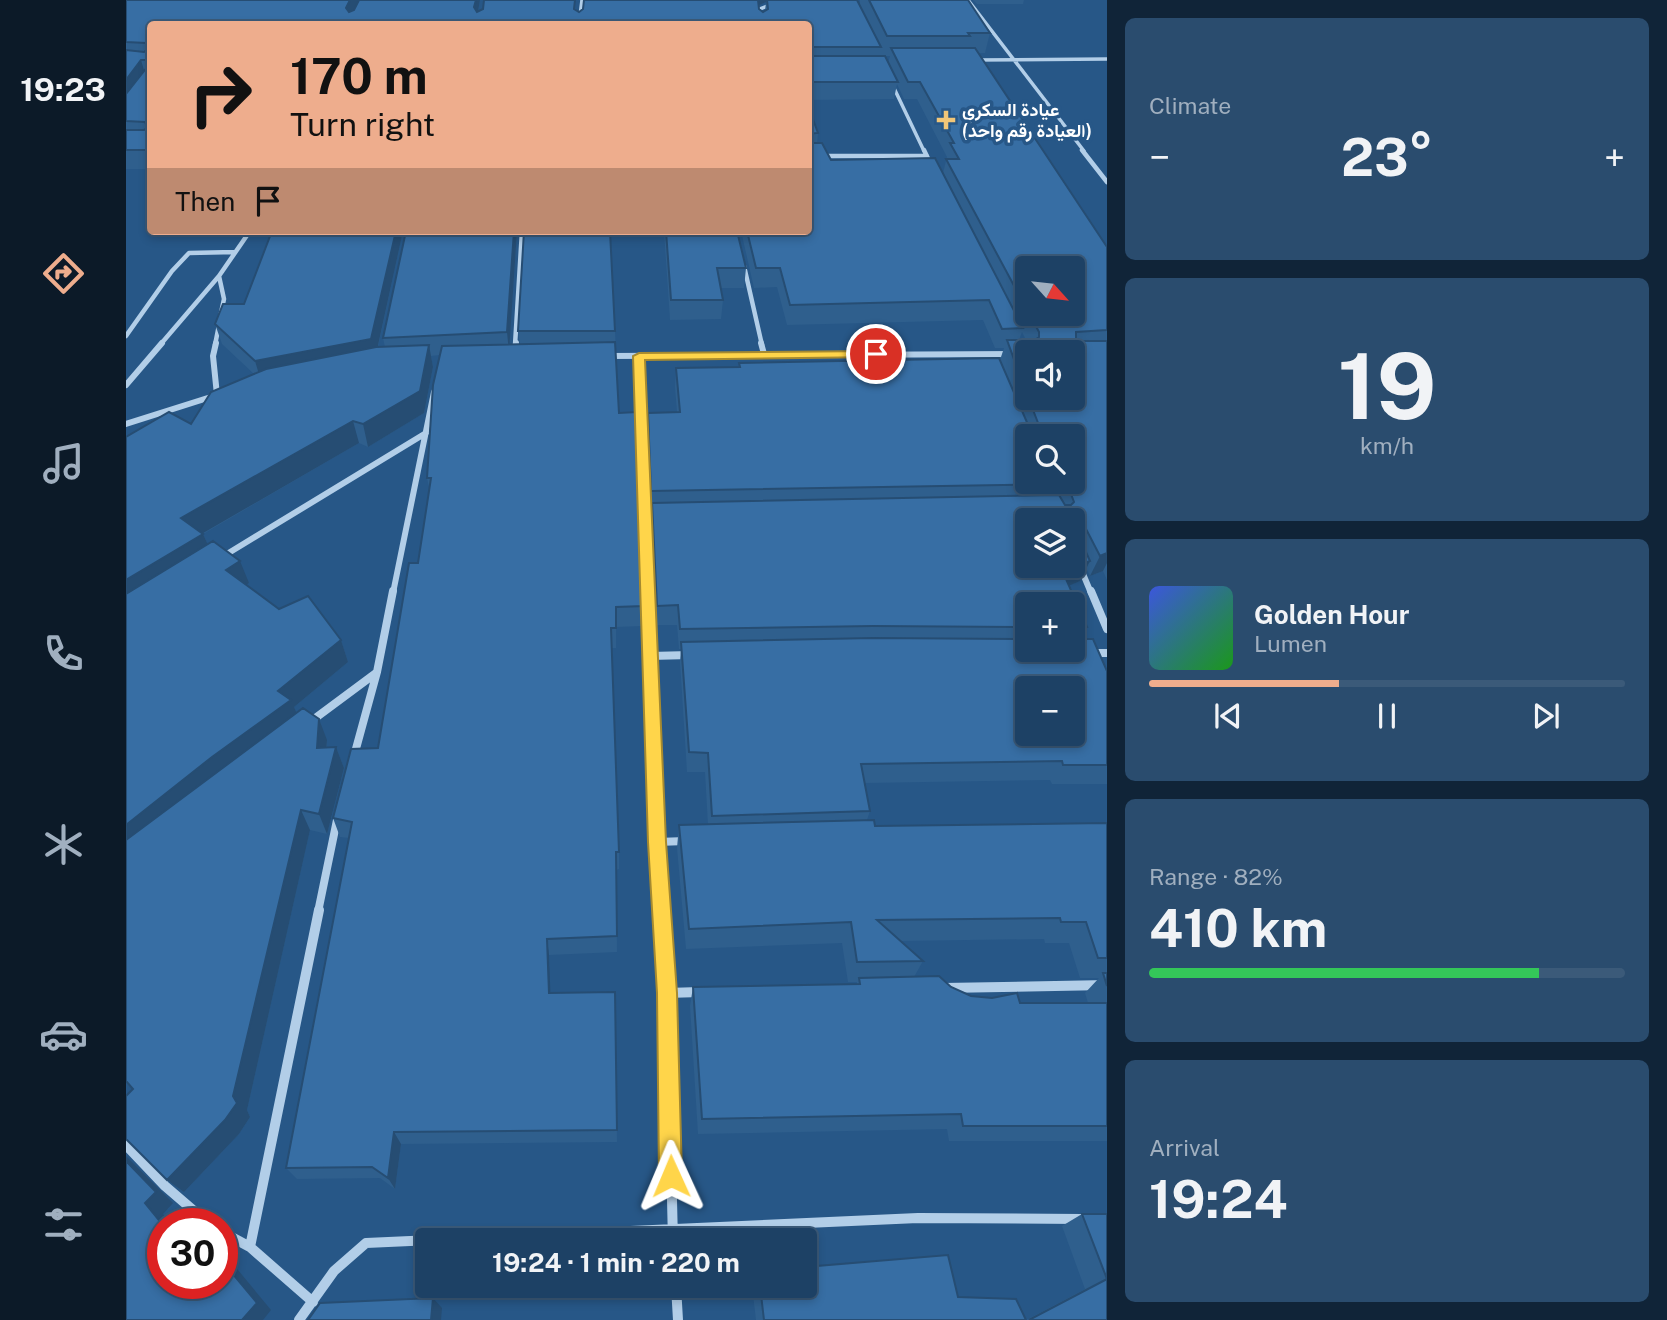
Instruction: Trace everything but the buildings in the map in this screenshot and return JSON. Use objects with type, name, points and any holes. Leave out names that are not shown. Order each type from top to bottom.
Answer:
[{"type":"street","points":[[579,21],[582,0]]},
{"type":"street","points":[[957,2],[969,1],[1107,182]]},
{"type":"street","points":[[762,21],[760,9],[777,4]]},
{"type":"street","points":[[962,60],[1107,59]]},
{"type":"street","points":[[890,79],[933,169]]},
{"type":"street","points":[[812,156],[927,156]]},
{"type":"street","points":[[126,385],[219,276],[247,235]]},
{"type":"street","points":[[514,357],[522,235]]},
{"type":"street","points":[[126,336],[185,256],[195,251],[235,252]]},
{"type":"street","points":[[743,260],[764,354]]},
{"type":"street","points":[[217,396],[213,356],[224,299],[219,276]]},
{"type":"street","points":[[988,354],[993,367]]},
{"type":"street","points":[[598,356],[1015,354]]},
{"type":"street","points":[[639,356],[657,842],[667,993],[672,1228]]},
{"type":"street","points":[[502,357],[528,357]]},
{"type":"street","points":[[351,765],[377,672],[435,385]]},
{"type":"street","points":[[126,425],[228,393]]},
{"type":"street","points":[[217,559],[426,433]]},
{"type":"street","points":[[645,517],[658,517]]},
{"type":"street","points":[[1085,578],[1107,629]]},
{"type":"street","points":[[1085,653],[1107,653]]},
{"type":"street","points":[[650,656],[704,655]]},
{"type":"street","points":[[302,727],[377,672]]},
{"type":"street","points":[[250,1247],[341,804]]},
{"type":"street","points":[[657,842],[698,841]]},
{"type":"street","points":[[928,988],[1107,985]]},
{"type":"street","points":[[667,993],[708,992]]},
{"type":"street","points":[[126,1145],[165,1186],[191,1208]]},
{"type":"street","points":[[694,1228],[918,1218],[1094,1219]]},
{"type":"street","points":[[238,1241],[250,1247],[313,1302]]},
{"type":"street","points":[[299,1320],[334,1271],[366,1243],[415,1241]]},
{"type":"street","points":[[677,1298],[678,1320]]},
{"type":"place","name":"عيادة السكري (العيادة رقم واحد)","points":[[946,120]]},
{"type":"route","points":[[671,1176],[667,993],[657,842],[639,356],[876,354]]}]
